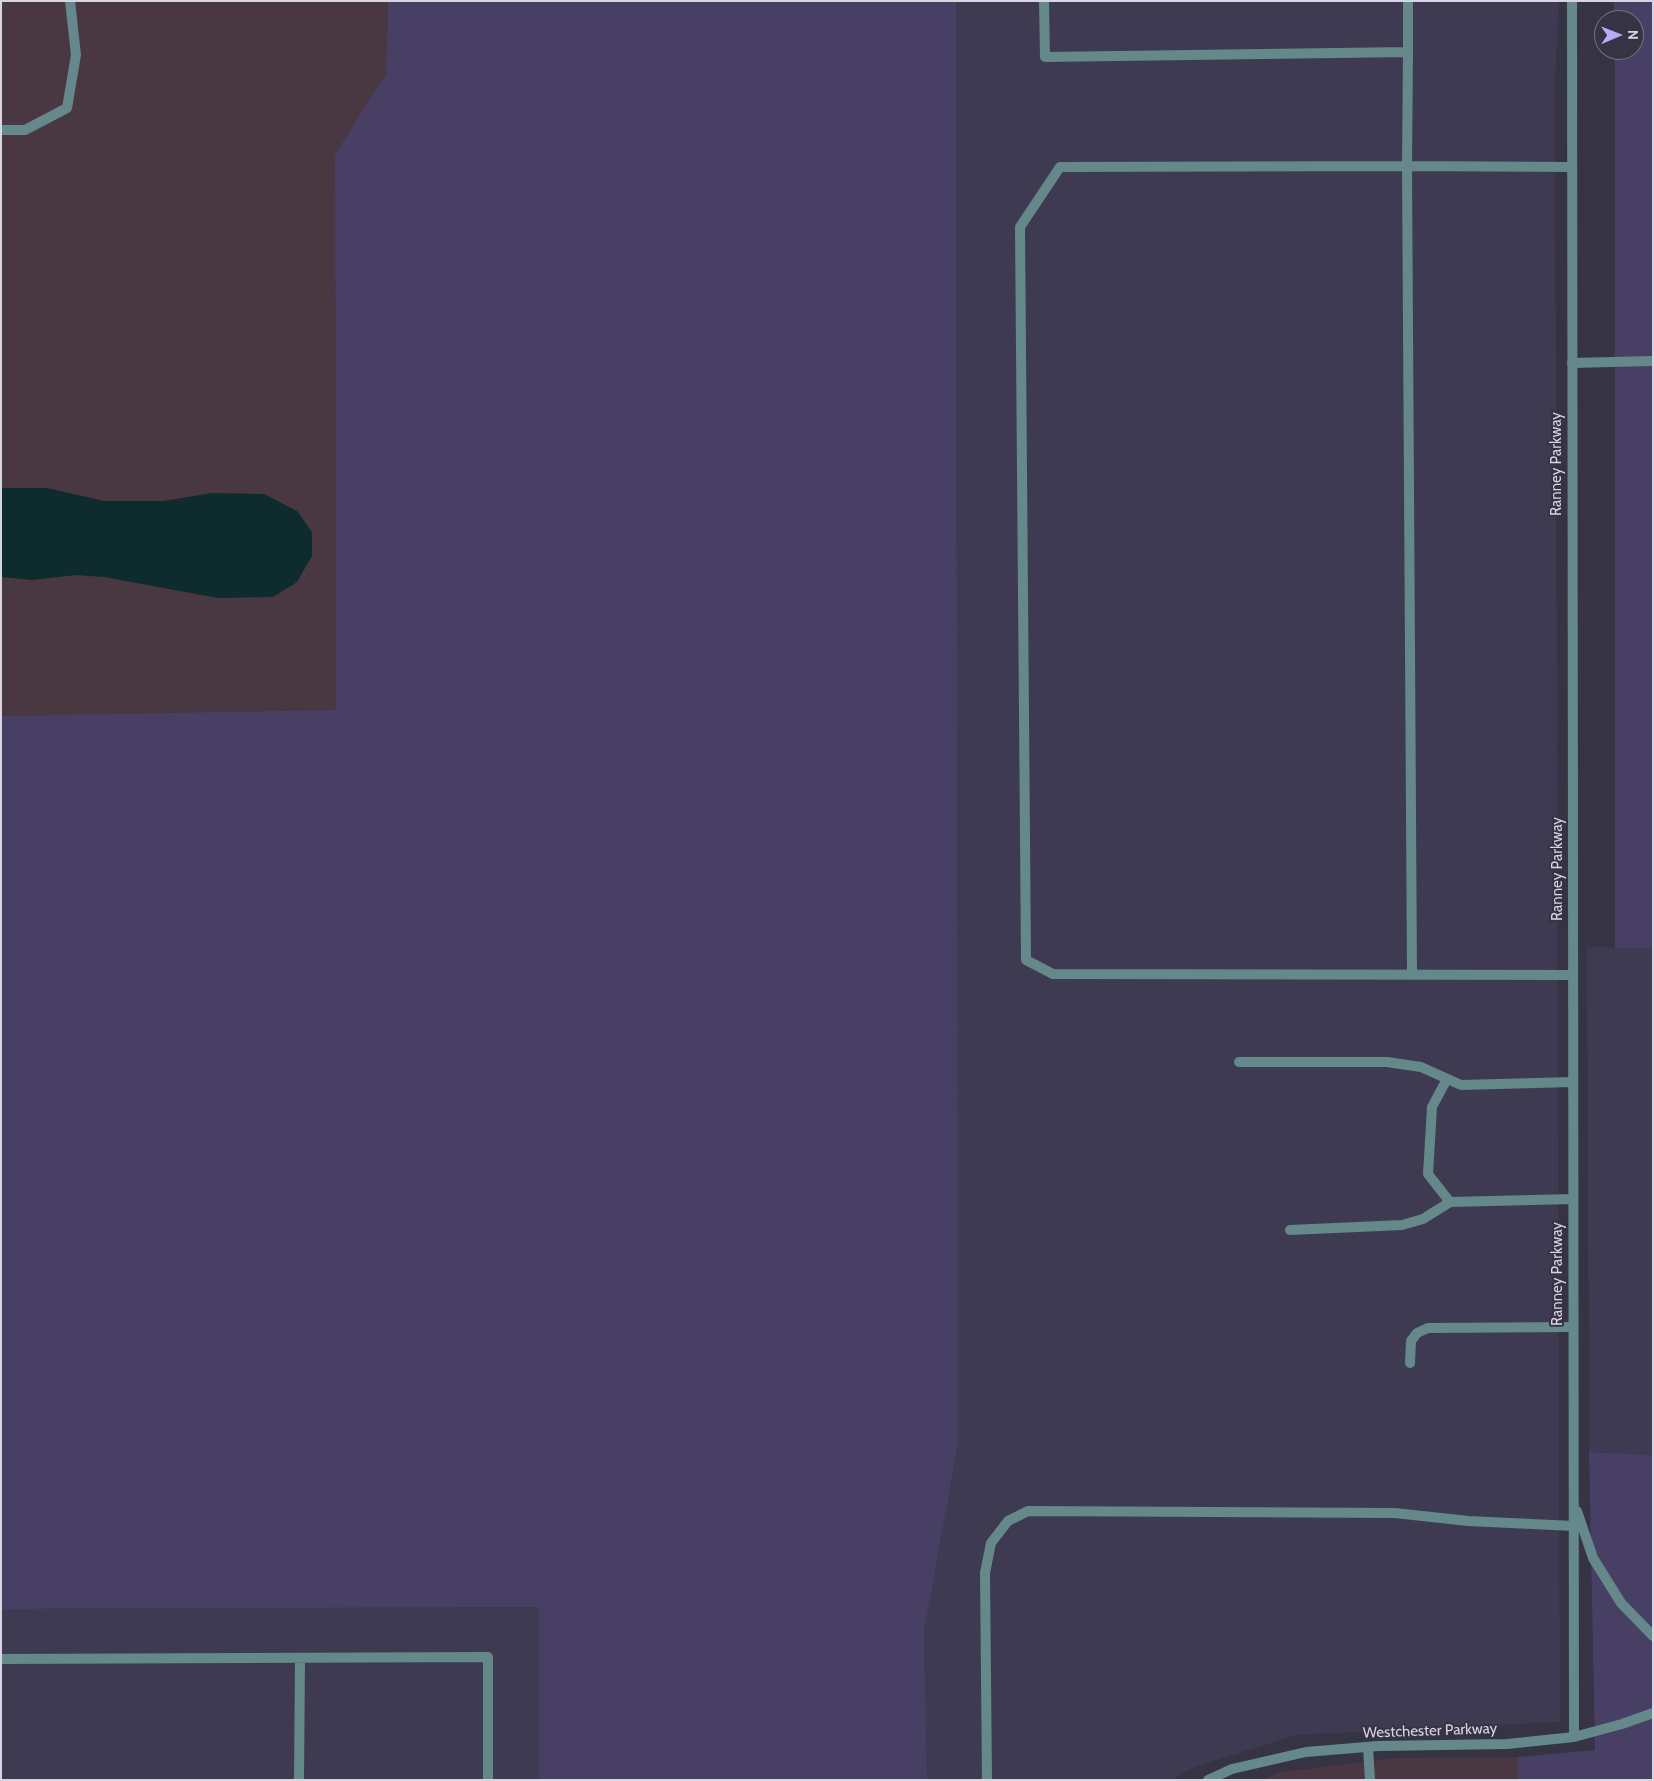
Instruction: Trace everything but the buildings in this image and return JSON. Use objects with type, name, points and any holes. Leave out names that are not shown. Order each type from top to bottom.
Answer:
[{"type":"street","points":[[1,130],[25,130],[67,108],[76,55],[70,1]]},
{"type":"street","points":[[1044,1],[1045,58],[1408,52]]},
{"type":"street","points":[[1408,1],[1407,166],[1412,975]]},
{"type":"street","name":"Ranney Parkway","points":[[1572,1],[1574,1736]]},
{"type":"street","points":[[1572,167],[1060,168],[1020,227],[1026,960],[1053,974],[1573,975]]},
{"type":"street","points":[[1572,363],[1653,361]]},
{"type":"street","points":[[1239,1062],[1387,1062],[1421,1068],[1461,1085],[1573,1082]]},
{"type":"street","points":[[1447,1079],[1432,1108],[1428,1174],[1450,1202]]},
{"type":"street","points":[[1290,1230],[1402,1225],[1423,1219],[1450,1202],[1573,1199]]},
{"type":"street","points":[[1410,1363],[1410,1341],[1417,1333],[1428,1328],[1573,1327]]},
{"type":"street","points":[[1573,1502],[1593,1558],[1621,1603],[1653,1636]]},
{"type":"street","points":[[987,1780],[985,1573],[991,1543],[1008,1521],[1028,1511],[1395,1513],[1468,1521],[1574,1526]]},
{"type":"street","points":[[1,1659],[488,1657],[488,1780]]},
{"type":"street","points":[[299,1780],[300,1658]]},
{"type":"street","name":"Westchester Parkway","points":[[1208,1780],[1232,1769],[1306,1752],[1368,1747],[1507,1744],[1574,1736],[1622,1724],[1653,1713]]},
{"type":"street","points":[[1368,1747],[1370,1780]]},
{"type":"shaded area","points":[[1,1],[388,1],[386,74],[335,155],[336,711],[1,716]]},
{"type":"shaded area","points":[[388,1],[956,1],[958,1444],[924,1632],[927,1780],[539,1780],[539,1607],[1,1609],[1,716],[336,710],[335,154],[386,74]]},
{"type":"shaded area","points":[[956,1],[1559,1],[1555,82],[1560,1722],[1296,1735],[1192,1768],[1173,1780],[927,1780],[924,1632],[958,1444]]},
{"type":"shaded area","points":[[1614,1],[1653,1],[1653,948],[1615,948],[1615,60],[1644,60],[1644,10],[1614,10]]},
{"type":"shaded area","points":[[1,488],[47,488],[104,501],[164,501],[212,493],[264,494],[297,511],[312,532],[312,556],[297,582],[273,597],[218,598],[104,577],[76,575],[32,580],[2,577]]},
{"type":"shaded area","points":[[1587,947],[1653,948],[1653,1455],[1589,1452]]},
{"type":"shaded area","points":[[1589,1452],[1653,1455],[1653,1780],[1518,1780],[1518,1757],[1595,1750]]},
{"type":"shaded area","points":[[539,1607],[539,1780],[1,1780],[1,1609]]},
{"type":"shaded area","points":[[1518,1757],[1518,1780],[1259,1780],[1281,1772],[1395,1758]]}]
